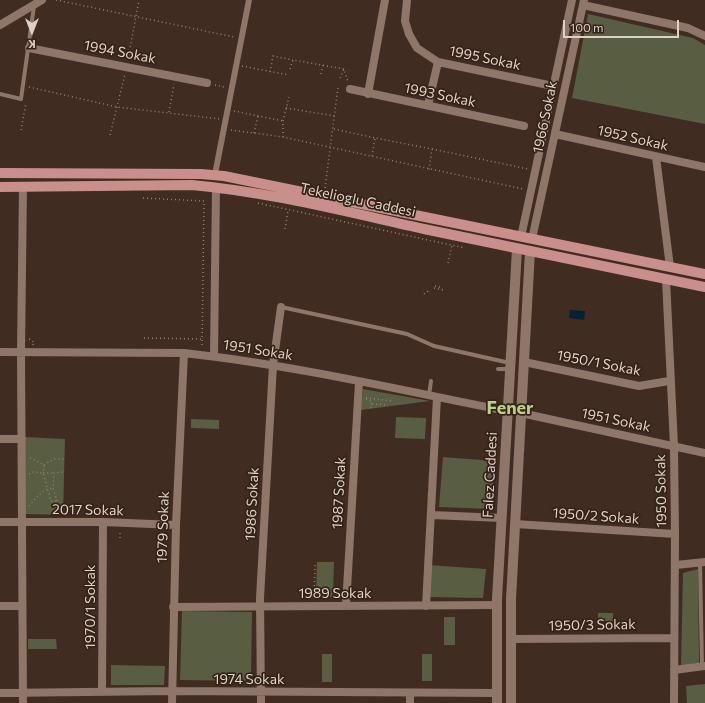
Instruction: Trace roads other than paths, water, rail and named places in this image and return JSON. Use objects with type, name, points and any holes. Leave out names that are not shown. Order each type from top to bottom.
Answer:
[{"type":"main road","name":"Tekelioglu Caddesi","points":[[0,173],[209,174],[705,274]]},
{"type":"main road","name":"Tekelioglu Caddesi","points":[[0,187],[192,185],[216,187],[294,200],[530,252],[705,287]]},
{"type":"street","points":[[0,25],[42,0]]},
{"type":"street","points":[[216,169],[249,0]]},
{"type":"street","points":[[368,94],[385,0]]},
{"type":"street","name":"1995 Sokak","points":[[407,0],[405,21],[409,34],[417,48],[438,62],[554,86]]},
{"type":"street","name":"1966 Sokak","points":[[521,237],[572,0]]},
{"type":"street","points":[[583,2],[688,28],[705,36]]},
{"type":"street","name":"1966 Sokak","points":[[532,239],[583,2]]},
{"type":"street","name":"1994 Sokak","points":[[29,48],[207,83]]},
{"type":"street","points":[[428,105],[438,62]]},
{"type":"street","name":"1993 Sokak","points":[[350,89],[524,126]]},
{"type":"street","name":"1952 Sokak","points":[[555,134],[705,167]]},
{"type":"street","points":[[656,157],[670,267]]},
{"type":"street","points":[[23,186],[21,352],[23,703]]},
{"type":"street","points":[[214,356],[216,187]]},
{"type":"street","name":"Falez Caddesi","points":[[497,698],[496,605],[517,249]]},
{"type":"street","name":"Falez Caddesi","points":[[511,698],[511,599],[530,252]]},
{"type":"street","name":"1950 Sokak","points":[[666,279],[669,381],[674,446],[676,565],[674,703]]},
{"type":"street","name":"1986 Sokak","points":[[261,703],[260,607],[273,365],[281,307]]},
{"type":"street","name":"1951 Sokak","points":[[0,352],[184,353],[214,356],[273,365],[507,411]]},
{"type":"street","name":"1979 Sokak","points":[[172,703],[173,607],[184,353]]},
{"type":"street","name":"1950/1 Sokak","points":[[524,362],[639,386],[669,381]]},
{"type":"street","name":"1987 Sokak","points":[[346,606],[359,382]]},
{"type":"street","points":[[426,606],[437,398]]},
{"type":"street","points":[[507,411],[521,414]]},
{"type":"street","name":"1951 Sokak","points":[[521,414],[705,453]]},
{"type":"street","points":[[0,439],[22,439]]},
{"type":"street","points":[[432,515],[501,518]]},
{"type":"street","name":"2017 Sokak","points":[[0,522],[104,522],[176,525]]},
{"type":"street","name":"1970/1 Sokak","points":[[102,691],[104,522]]},
{"type":"street","name":"1950/2 Sokak","points":[[515,524],[675,534]]},
{"type":"street","points":[[676,565],[703,562]]},
{"type":"street","name":"1989 Sokak","points":[[173,607],[496,605]]},
{"type":"street","points":[[0,606],[22,606]]},
{"type":"street","name":"1950/3 Sokak","points":[[511,639],[674,638]]},
{"type":"street","points":[[674,670],[703,667]]},
{"type":"street","name":"1974 Sokak","points":[[0,693],[102,691],[261,691],[410,693],[497,698]]},
{"type":"street","points":[[410,693],[410,703]]},
{"type":"street","points":[[497,698],[511,698]]},
{"type":"lane","points":[[0,94],[21,99],[34,6]]},
{"type":"lane","points":[[281,307],[407,334],[434,346],[510,366]]},
{"type":"lane","points":[[498,369],[510,366]]},
{"type":"lane","points":[[428,396],[431,381]]},
{"type":"lane","points":[[703,562],[703,667]]},
{"type":"water","points":[[570,310],[585,311],[584,320],[569,318]]},
{"type":"district","name":"Fener","points":[[510,408]]}]
